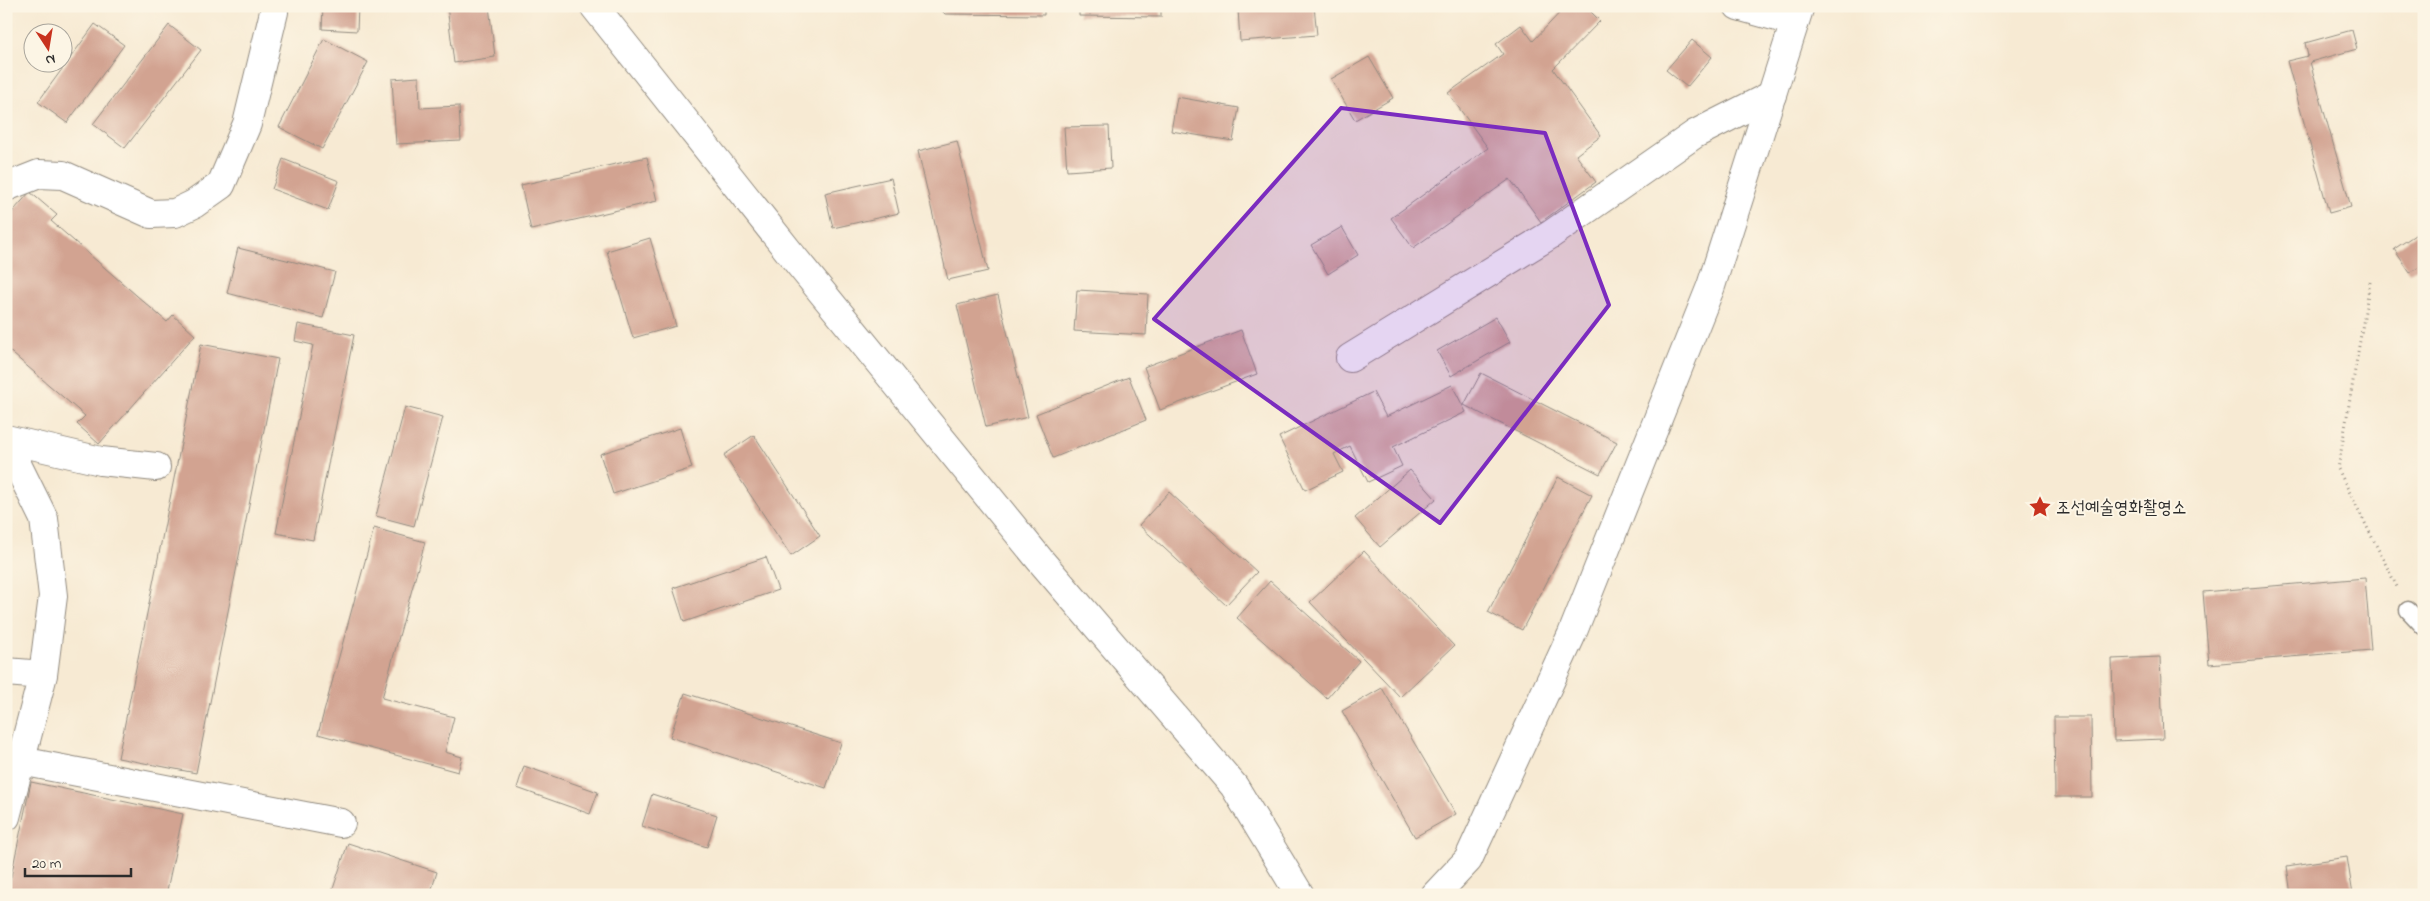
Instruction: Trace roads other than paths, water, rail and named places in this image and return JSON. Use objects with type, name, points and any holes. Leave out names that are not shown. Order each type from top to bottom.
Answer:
[{"type":"street","points":[[594,6],[784,245],[1040,560],[1234,786],[1300,895]]},
{"type":"street","points":[[1435,895],[1468,860],[1572,634],[1711,286],[1797,14],[1738,6]]},
{"type":"street","points":[[6,187],[39,174],[63,175],[151,214],[175,213],[194,204],[221,185],[247,124],[274,12]]},
{"type":"street","points":[[1350,358],[1550,235],[1695,134],[1772,95]]},
{"type":"street","points":[[6,440],[101,461],[156,468]]},
{"type":"street","points":[[6,440],[44,519],[53,596],[43,675],[6,817]]},
{"type":"street","points":[[6,672],[43,675]]},
{"type":"street","points":[[21,762],[342,823]]},
{"type":"lane","points":[[2408,610],[2424,627]]},
{"type":"place","name":"조선예술영화촬영소","points":[[2040,507]]}]
